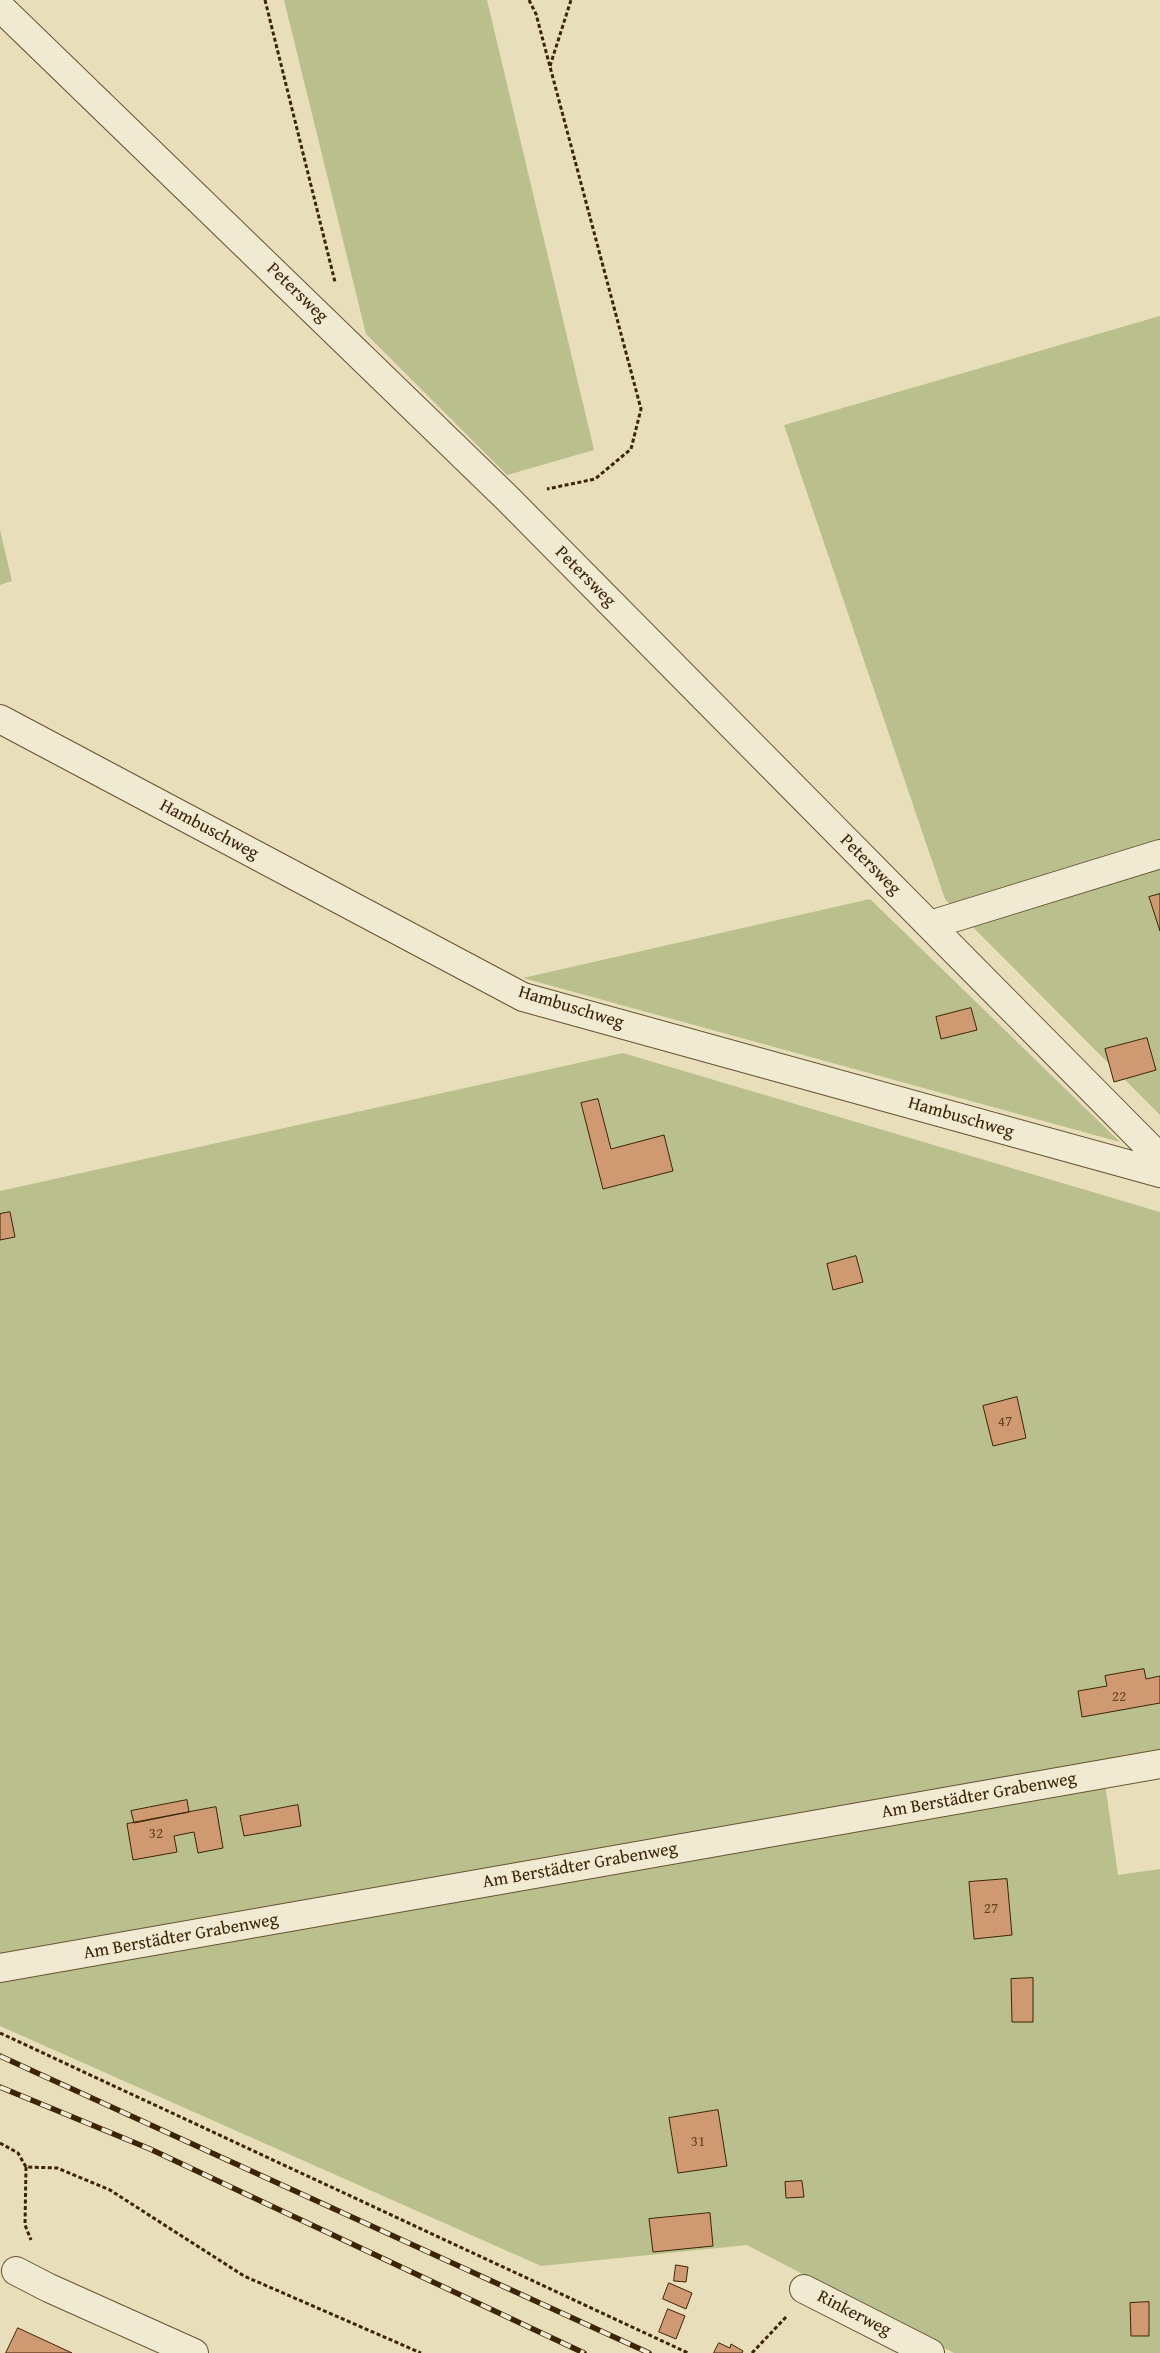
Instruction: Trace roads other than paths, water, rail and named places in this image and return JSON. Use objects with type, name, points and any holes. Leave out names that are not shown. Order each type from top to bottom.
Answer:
[{"type":"street","name":"Petersweg","points":[[0,7],[507,498],[1160,1158]]},
{"type":"street","name":"Hambuschweg","points":[[0,719],[523,997],[1160,1173]]},
{"type":"street","points":[[930,925],[1160,854]]},
{"type":"street","name":"Am Berstädter Grabenweg","points":[[0,1968],[1160,1764]]},
{"type":"street","points":[[16,2271],[49,2288],[194,2353]]},
{"type":"street","name":"Rinkerweg","points":[[804,2289],[930,2353]]},
{"type":"railway","points":[[0,2056],[649,2353]]},
{"type":"railway","points":[[0,2087],[150,2149],[584,2353]]}]
